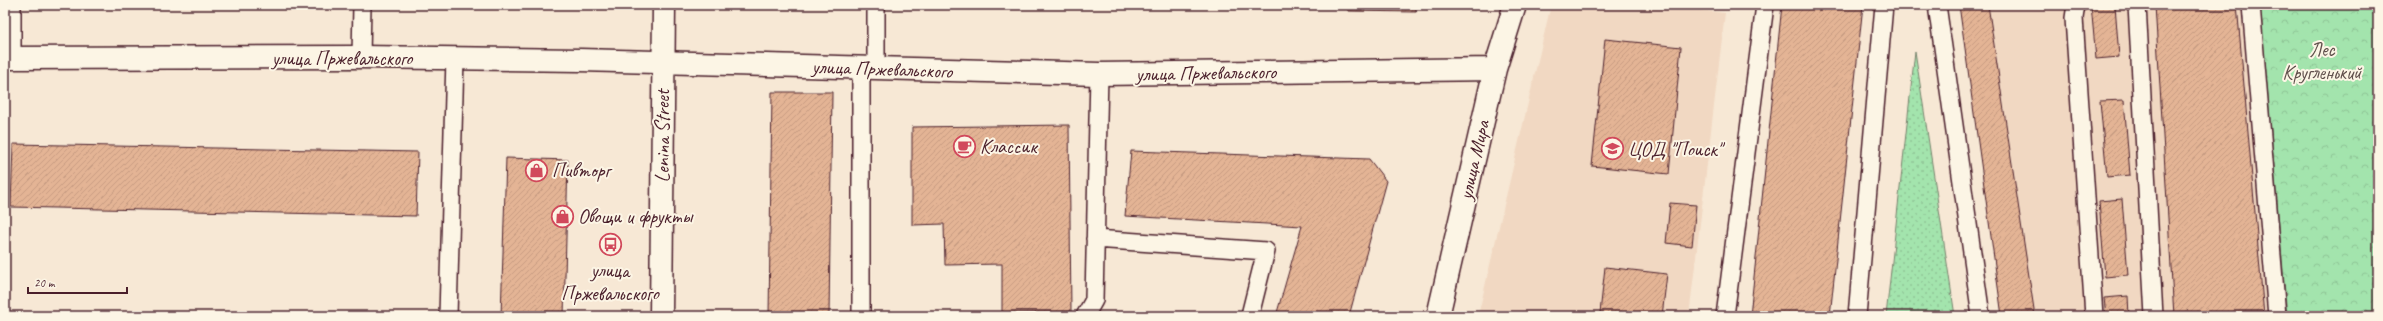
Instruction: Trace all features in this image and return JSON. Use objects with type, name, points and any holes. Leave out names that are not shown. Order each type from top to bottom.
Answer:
[{"type":"street","name":"Lenina Street","points":[[661,316],[664,5]]},
{"type":"street","name":"улица Мира","points":[[1438,316],[1495,69],[1515,5]]},
{"type":"street","name":"улица Пржевальского","points":[[8,58],[455,58],[1099,74],[1495,69]]},
{"type":"lane","points":[[8,58],[12,5]]},
{"type":"lane","points":[[361,57],[362,5]]},
{"type":"lane","points":[[861,316],[869,69],[876,5]]},
{"type":"lane","points":[[1725,316],[1765,5]]},
{"type":"lane","points":[[1857,316],[1884,5]]},
{"type":"lane","points":[[1937,5],[1981,316]]},
{"type":"lane","points":[[2076,5],[2074,18],[2094,316]]},
{"type":"lane","points":[[2137,5],[2154,316]]},
{"type":"lane","points":[[2251,5],[2278,316]]},
{"type":"lane","points":[[448,316],[455,58]]},
{"type":"lane","points":[[1085,316],[1094,300],[1099,74]]},
{"type":"lane","points":[[1095,239],[1266,251],[1251,311]]},
{"type":"shaded area","name":"ЦОД \"Поиск\"","points":[[1551,5],[1655,5],[1725,13],[1689,316],[1478,316]]},
{"type":"shaded area","points":[[1959,5],[2260,5],[2287,316],[2002,316]]},
{"type":"green space","name":"Лес Кругленький","points":[[2260,5],[2378,5],[2378,316],[2287,316]]},
{"type":"green space","points":[[1915,51],[1955,316],[1886,316]]},
{"type":"building","points":[[1348,5],[1416,5],[1416,12],[1348,11]]},
{"type":"building","points":[[1782,5],[1863,5],[1830,316],[1750,316]]},
{"type":"building","points":[[1959,5],[1988,5],[2035,316],[2002,316]]},
{"type":"building","points":[[2091,5],[2115,5],[2119,57],[2096,59]]},
{"type":"building","points":[[2155,5],[2237,5],[2264,316],[2174,316]]},
{"type":"building","points":[[1605,39],[1681,47],[1669,174],[1592,166]]},
{"type":"building","points":[[772,92],[832,92],[829,316],[769,316]]},
{"type":"building","points":[[2124,100],[2130,175],[2107,177],[2100,101]]},
{"type":"building","points":[[1069,125],[1071,312],[1002,313],[1002,264],[945,265],[944,224],[912,225],[912,127]]},
{"type":"building","points":[[13,144],[418,152],[416,216],[11,207]]},
{"type":"building","points":[[1131,151],[1369,159],[1386,181],[1349,316],[1276,316],[1302,226],[1125,216]]},
{"type":"building","points":[[506,158],[568,160],[564,316],[501,316]]},
{"type":"building","points":[[2122,199],[2128,275],[2105,277],[2099,201]]},
{"type":"building","points":[[1670,203],[1696,205],[1692,246],[1666,243]]},
{"type":"building","points":[[1605,267],[1667,274],[1662,316],[1630,316],[1600,313]]},
{"type":"building","points":[[2128,296],[2129,316],[2106,316],[2104,298]]},
{"type":"place","name":"Классик","points":[[964,146]]},
{"type":"place","name":"ЦОД \"Поиск\"","points":[[1613,149]]},
{"type":"place","name":"Пивторг","points":[[536,170]]},
{"type":"place","name":"Овощи и фрукты","points":[[563,216]]},
{"type":"place","name":"улица Пржевальского","points":[[610,244]]}]
